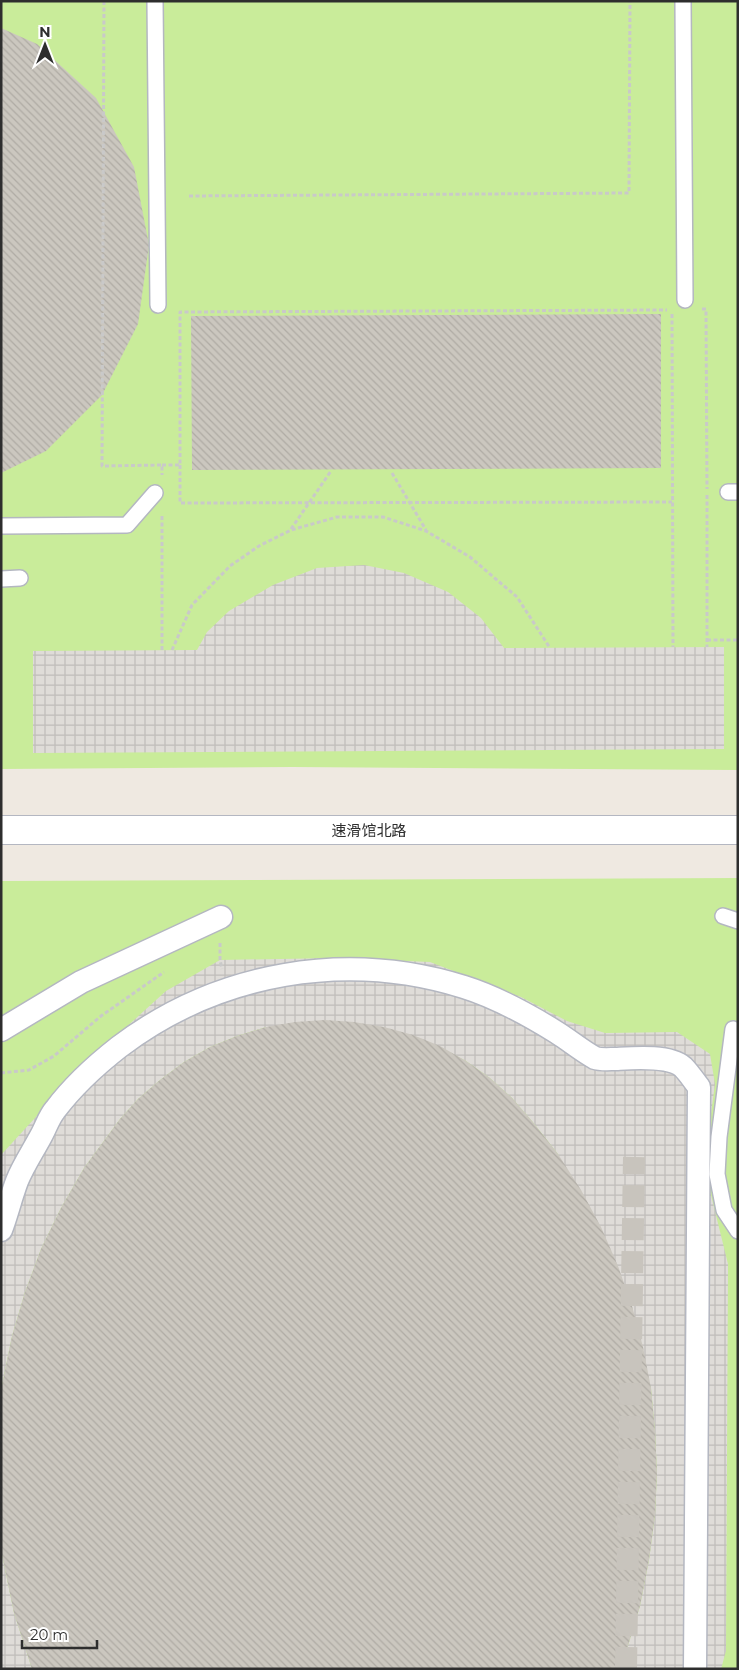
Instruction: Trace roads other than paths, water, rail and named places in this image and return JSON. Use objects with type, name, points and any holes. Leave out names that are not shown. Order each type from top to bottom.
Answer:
[{"type":"street","name":"速滑馆北路","points":[[1,830],[738,830]]},
{"type":"street","points":[[1,1030],[81,982],[221,917]]},
{"type":"street","points":[[1,1230],[18,1179],[54,1111],[78,1084],[104,1059],[132,1037],[162,1018],[227,988],[262,979],[297,972],[332,969],[368,970],[434,979],[488,996],[526,1014],[597,1059],[657,1058],[681,1066],[699,1087],[695,1669]]},
{"type":"lane","points":[[155,1],[158,305]]},
{"type":"lane","points":[[682,1],[685,300]]},
{"type":"lane","points":[[1,526],[128,526],[155,493]]},
{"type":"lane","points":[[1,578],[20,578]]},
{"type":"lane","points":[[723,916],[738,921]]},
{"type":"lane","points":[[733,1029],[719,1137],[717,1174],[724,1210],[738,1231]]},
{"type":"tunnel","points":[[626,1669],[634,1157]]}]
